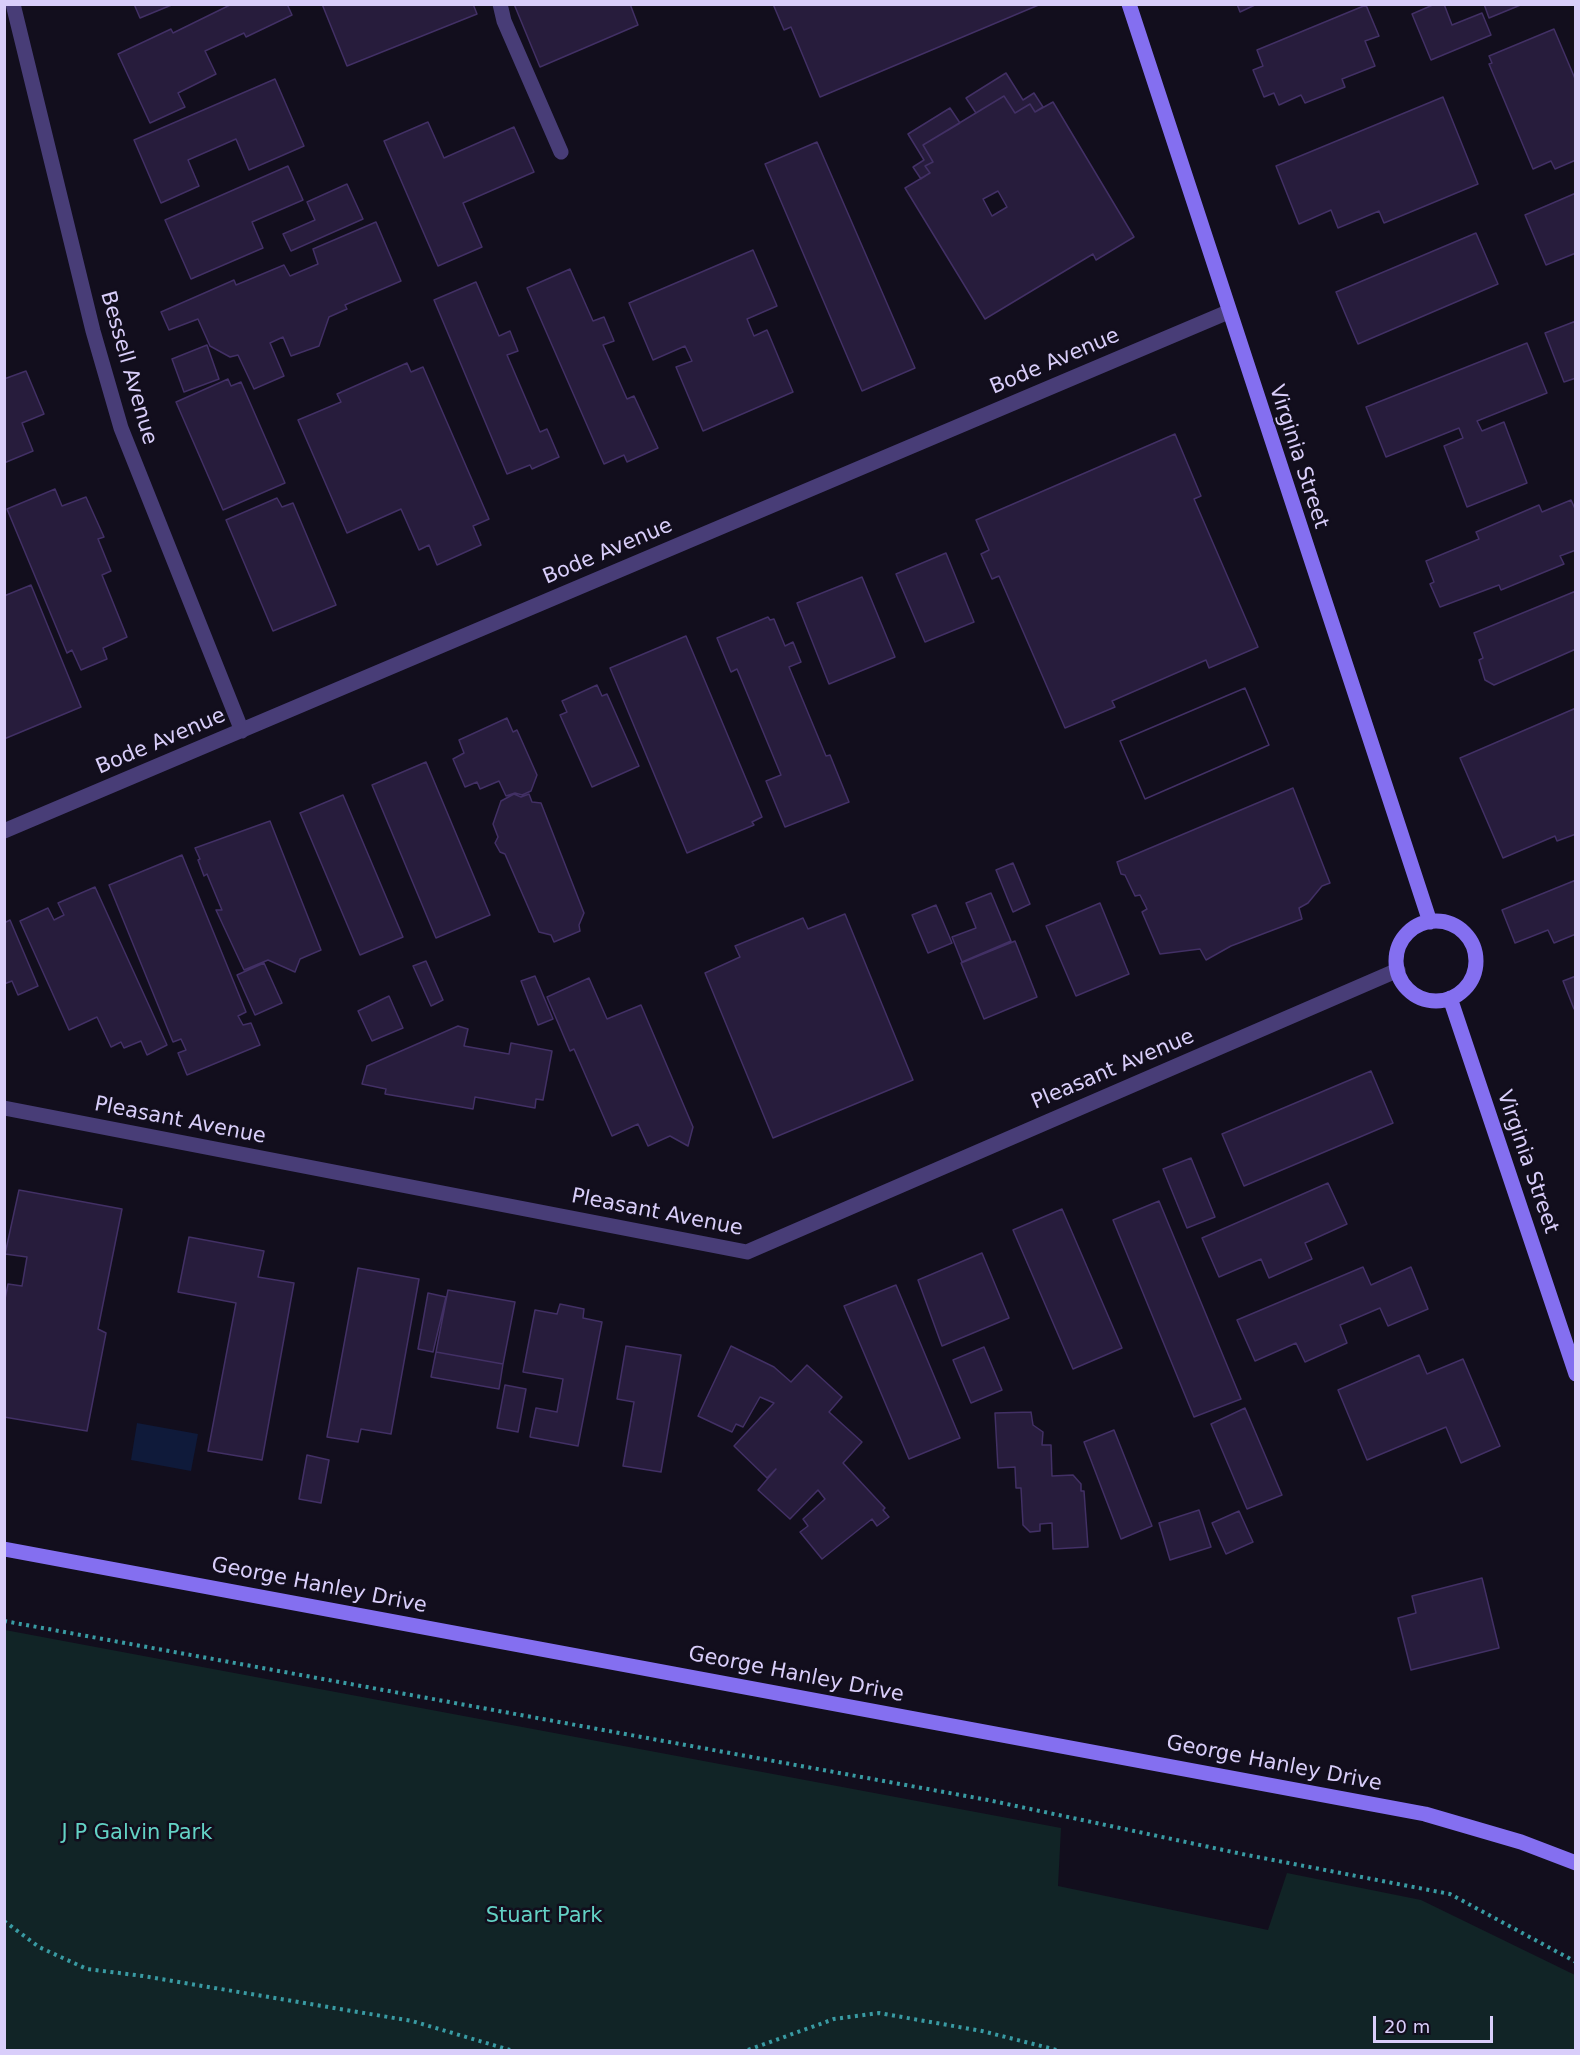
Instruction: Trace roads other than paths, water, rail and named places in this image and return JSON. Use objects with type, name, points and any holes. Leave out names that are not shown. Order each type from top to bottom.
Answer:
[{"type":"street","name":"Bessell Avenue","points":[[14,4],[93,331],[121,428],[242,731]]},
{"type":"street","points":[[500,4],[504,21],[561,152]]},
{"type":"street","name":"Virginia Street","points":[[1129,4],[1228,312],[1430,922]]},
{"type":"street","name":"Bode Avenue","points":[[4,831],[1228,312]]},
{"type":"street","points":[[1430,922],[1450,923],[1461,929],[1470,938],[1475,950],[1477,963],[1474,976],[1467,987],[1450,998],[1430,1001],[1418,996],[1407,989],[1398,970],[1397,951],[1403,939],[1412,929],[1430,922]]},
{"type":"street","name":"Pleasant Avenue","points":[[4,1108],[747,1252],[1398,970]]},
{"type":"street","name":"Virginia Street","points":[[1450,998],[1575,1374]]},
{"type":"street","name":"George Hanley Drive","points":[[4,1549],[1425,1814],[1521,1842],[1575,1863]]},
{"type":"water","points":[[137,1423],[198,1434],[191,1471],[131,1460]]},
{"type":"park label","name":"J P Galvin Park","points":[[137,1834]]},
{"type":"park label","name":"Stuart Park","points":[[544,1917]]}]
